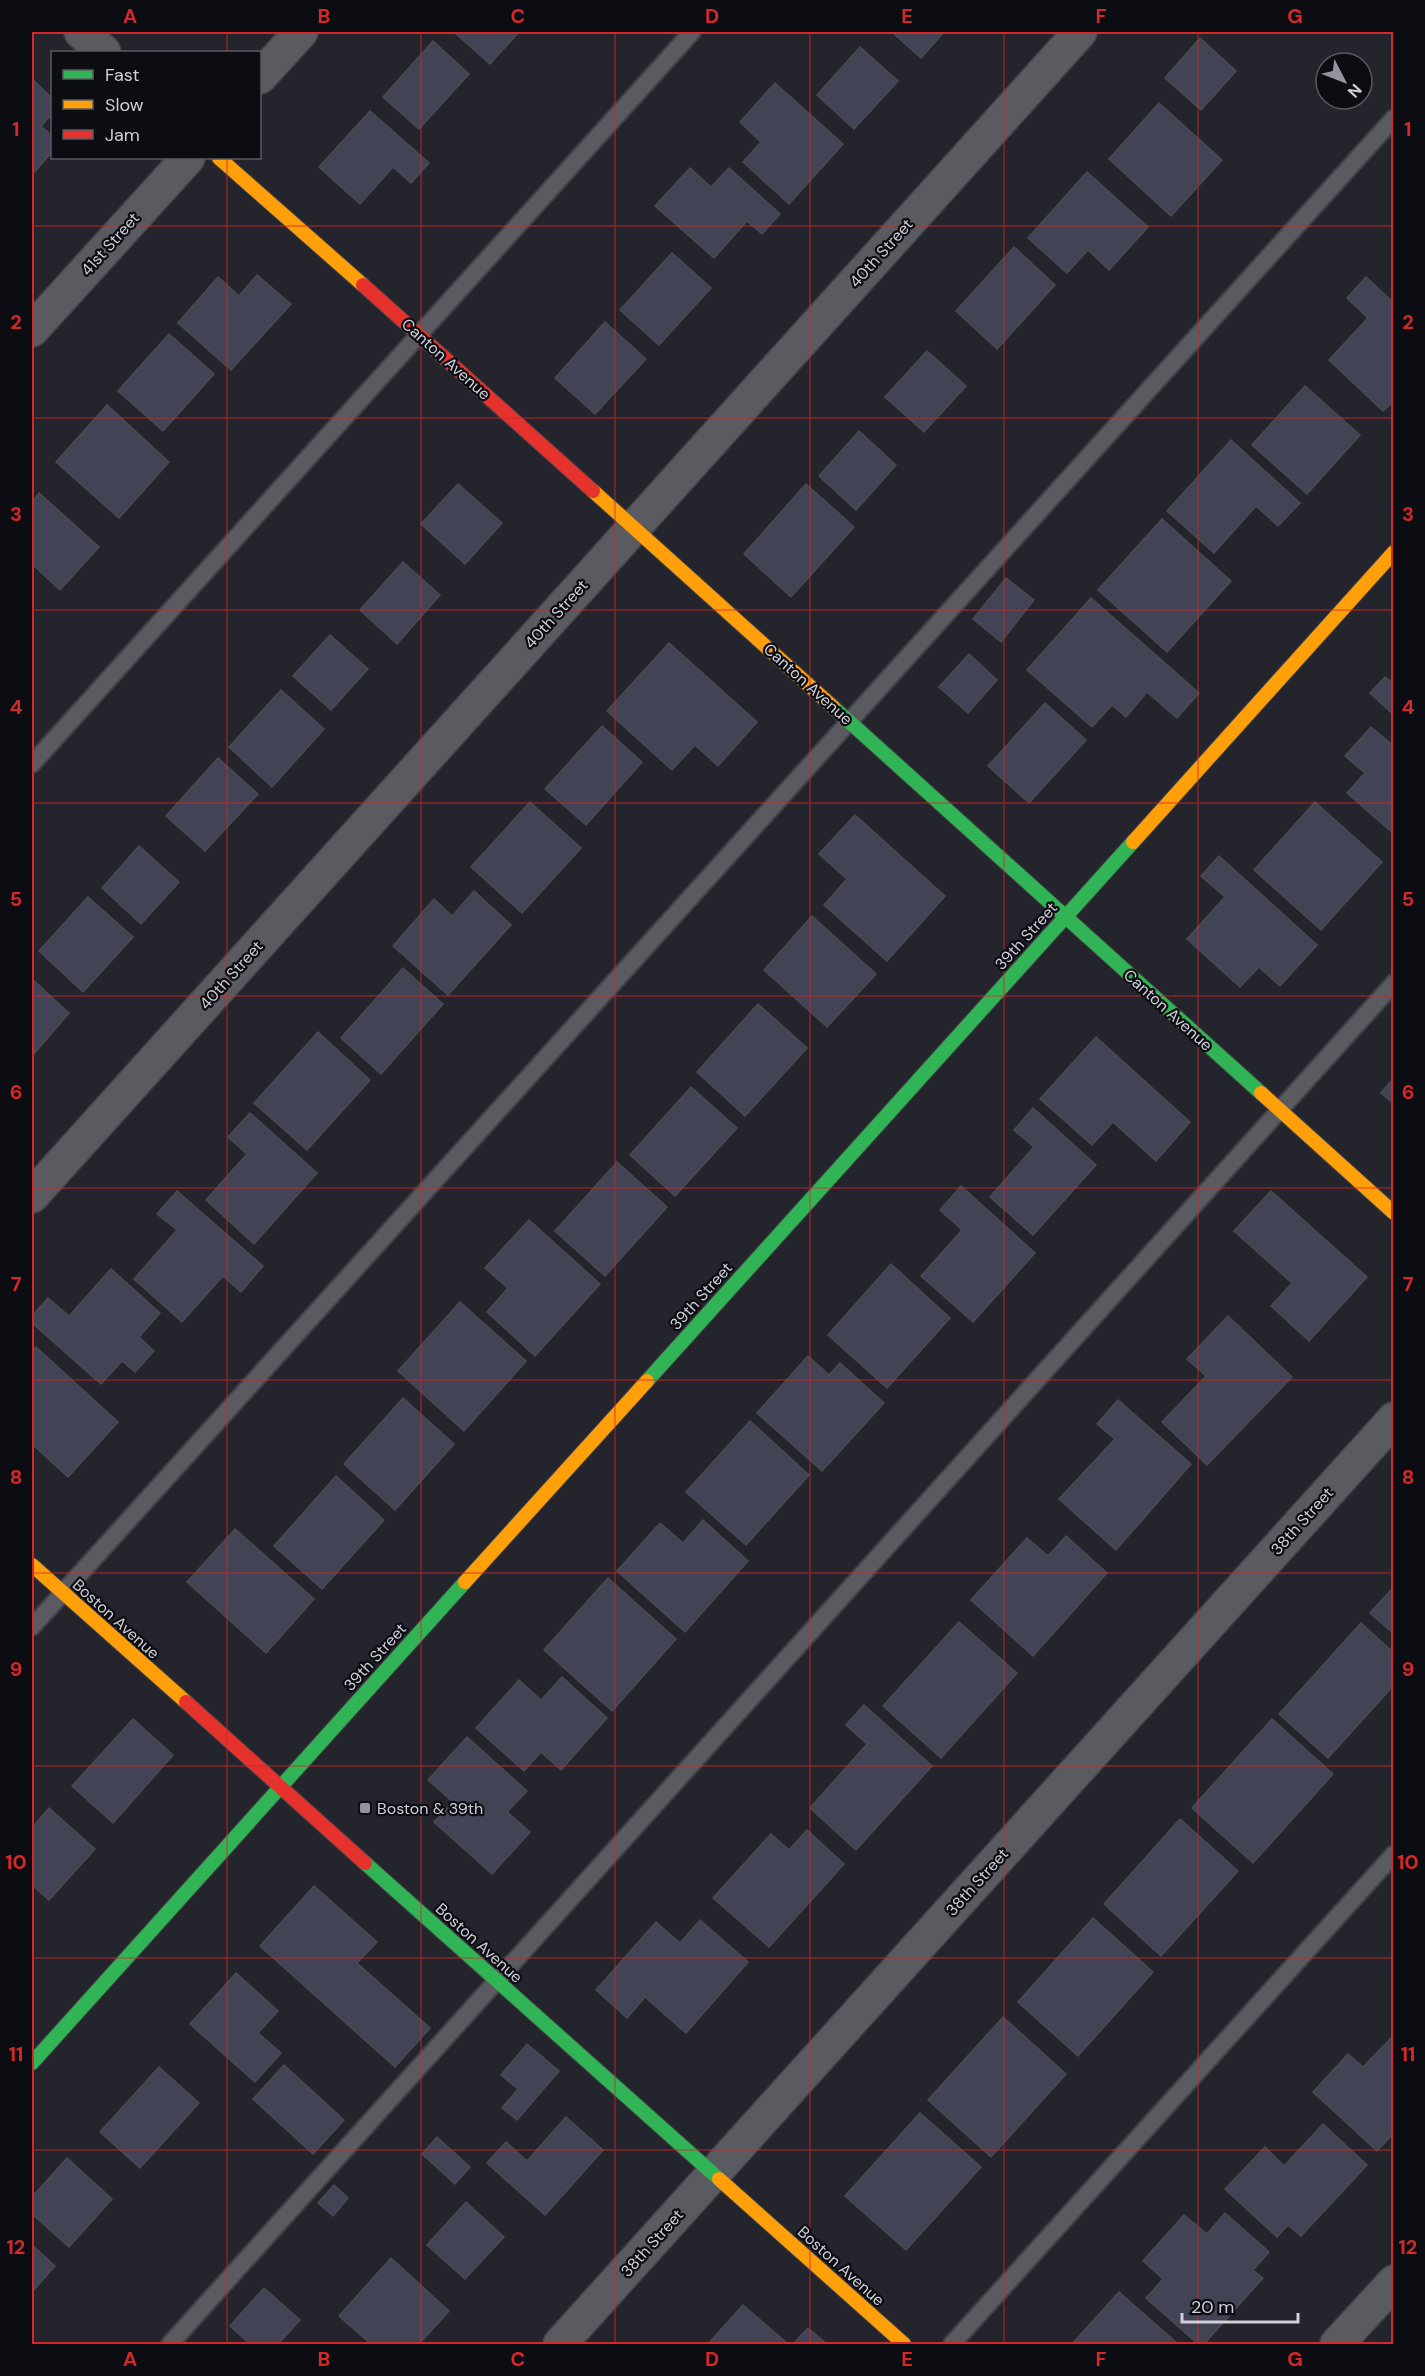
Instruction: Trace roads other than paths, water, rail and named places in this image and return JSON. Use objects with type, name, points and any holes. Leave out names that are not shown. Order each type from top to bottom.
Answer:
[{"type":"street","points":[[81,32],[103,51]]},
{"type":"street","points":[[261,77],[301,32]]},
{"type":"street","name":"40th Street","points":[[32,1196],[1080,32]]},
{"type":"street","name":"41st Street","points":[[32,330],[187,159]]},
{"type":"street","name":"Canton Avenue","points":[[220,159],[420,335],[1394,1213]]},
{"type":"street","name":"39th Street","points":[[32,2063],[1394,552]]},
{"type":"street","name":"38th Street","points":[[560,2344],[1394,1419]]},
{"type":"street","name":"Boston Avenue","points":[[32,1565],[904,2344]]},
{"type":"street","points":[[1337,2344],[1394,2282]]},
{"type":"lane","points":[[32,764],[692,32]]},
{"type":"lane","points":[[32,1627],[1394,118]]},
{"type":"lane","points":[[170,2344],[1394,983]]},
{"type":"lane","points":[[952,2344],[1394,1854]]},
{"type":"place","name":"Boston & 39th","points":[[365,1808]]}]
